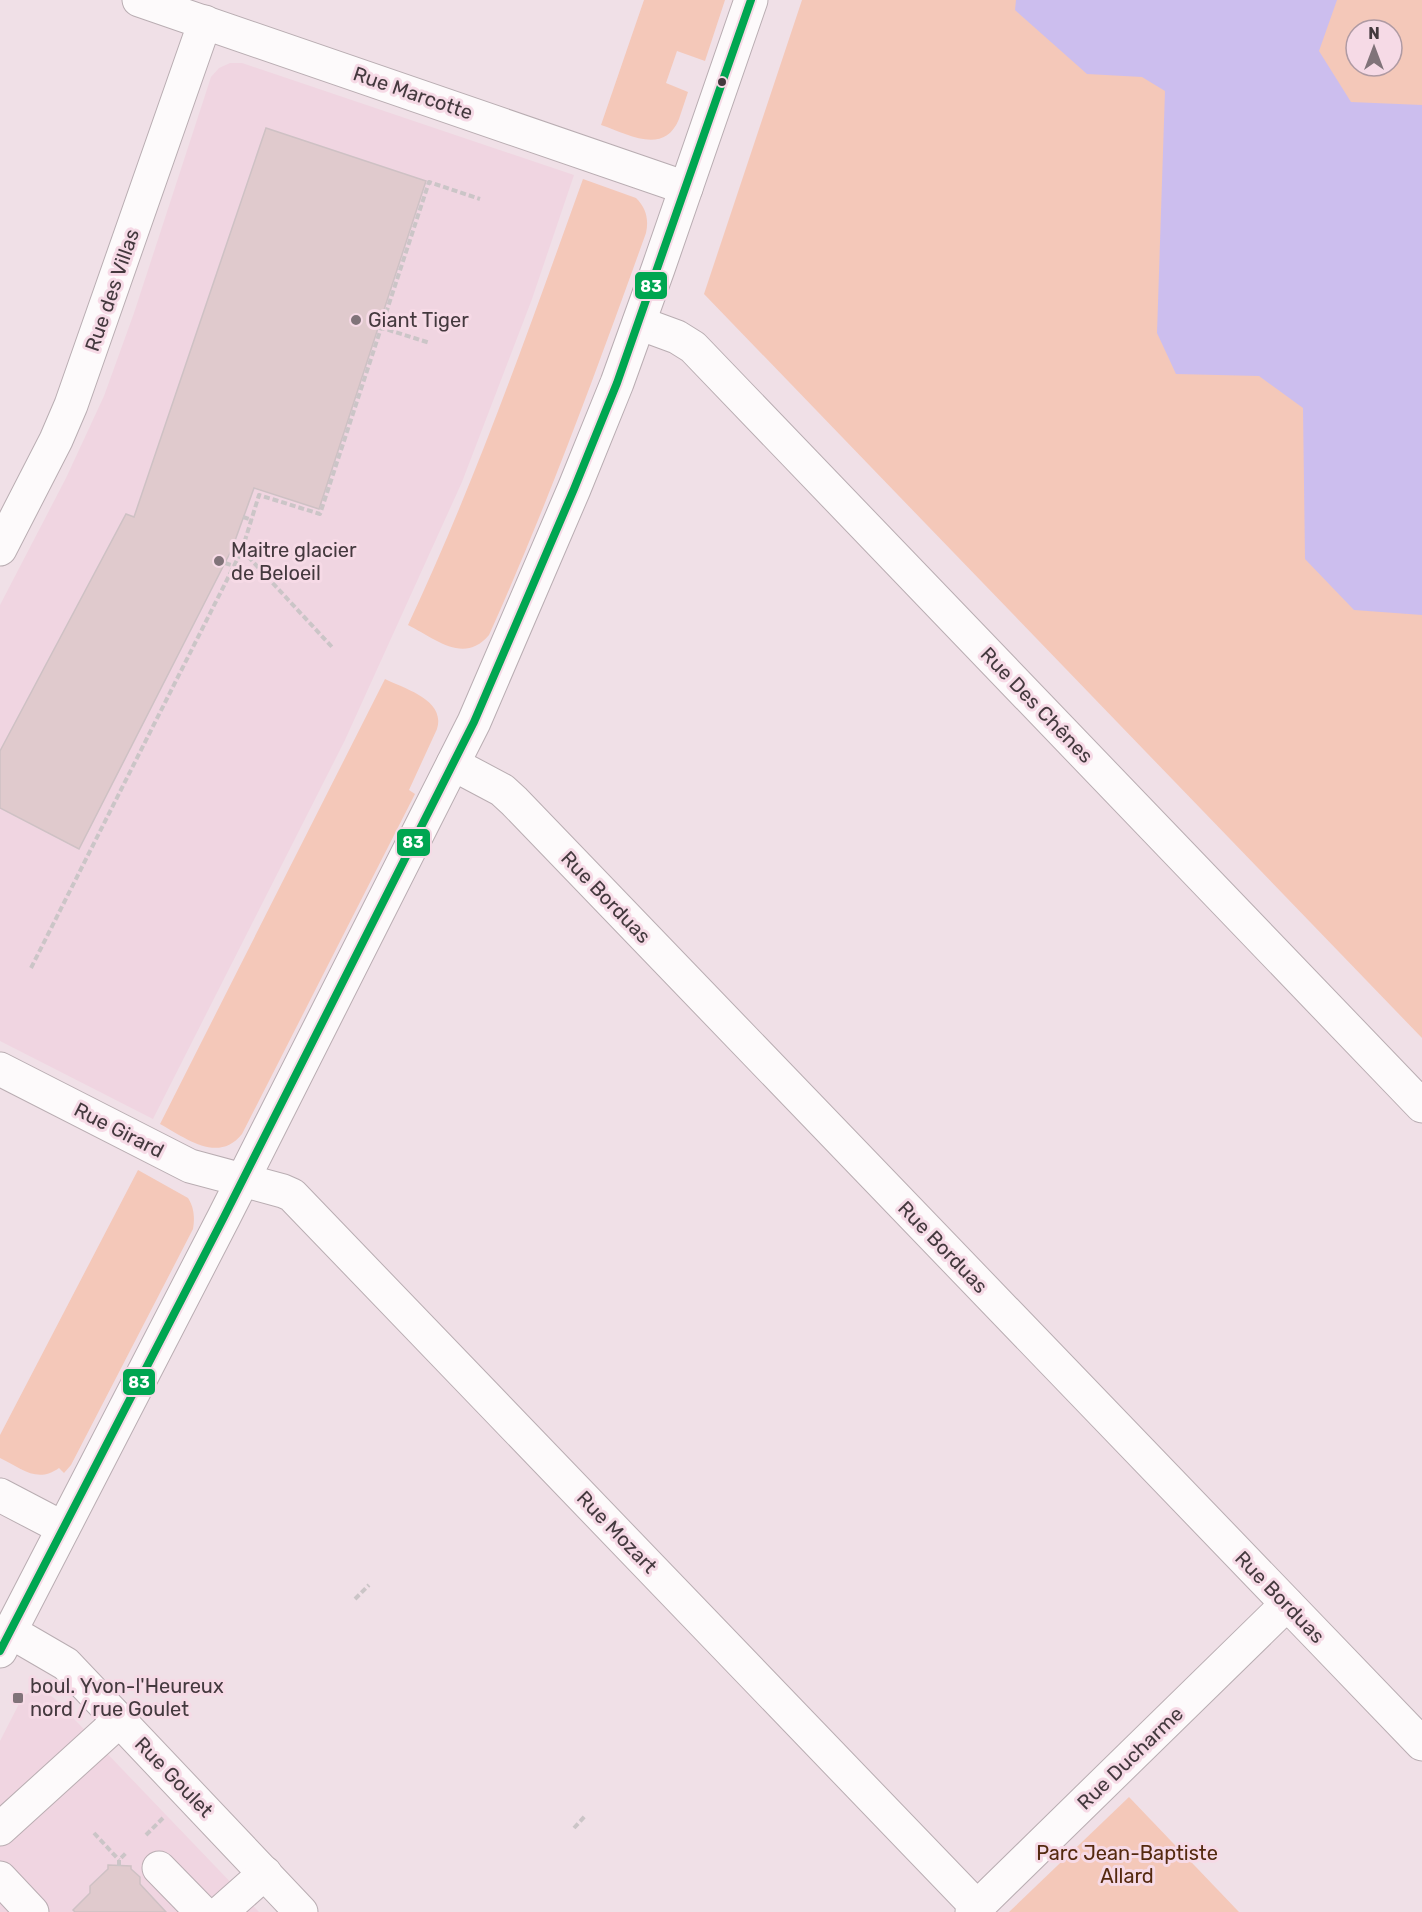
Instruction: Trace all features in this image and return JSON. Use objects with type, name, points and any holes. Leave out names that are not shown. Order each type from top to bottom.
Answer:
[{"type":"street","name":"Rue Marcotte","points":[[139,0],[686,188]]},
{"type":"street","points":[[5,1642],[453,764],[510,641],[570,500],[639,323],[751,0]]},
{"type":"street","name":"Rue des Villas","points":[[0,549],[56,440],[71,405],[205,22]]},
{"type":"street","name":"Rue Des Chênes","points":[[639,323],[677,337],[693,347],[1422,1106]]},
{"type":"street","name":"Rue Borduas","points":[[453,764],[501,790],[514,801],[1422,1744]]},
{"type":"street","name":"Rue Girard","points":[[0,1069],[190,1166],[242,1180]]},
{"type":"street","name":"Rue Mozart","points":[[242,1180],[283,1191],[292,1196],[974,1910]]},
{"type":"street","points":[[0,1495],[63,1528]]},
{"type":"street","name":"Rue Ducharme","points":[[974,1910],[1287,1604]]},
{"type":"street","name":"Rue Goulet","points":[[5,1642],[66,1664],[301,1912]]},
{"type":"street","points":[[0,1828],[120,1720]]},
{"type":"street","points":[[159,1868],[202,1912]]},
{"type":"street","points":[[221,1912],[265,1873]]},
{"type":"street","points":[[0,1878],[32,1912]]},
{"type":"path","points":[[31,968],[242,550],[259,495],[320,514],[429,182],[480,199]]},
{"type":"path","points":[[380,327],[430,343]]},
{"type":"path","points":[[243,517],[252,520]]},
{"type":"path","points":[[242,550],[332,647]]},
{"type":"path","points":[[225,563],[234,566]]},
{"type":"path","points":[[354,1599],[369,1585]]},
{"type":"path","points":[[574,1828],[586,1815]]},
{"type":"path","points":[[94,1833],[119,1860]]},
{"type":"shaded area","points":[[1016,0],[1337,0],[1319,51],[1351,102],[1422,105],[1422,615],[1354,610],[1305,559],[1303,408],[1259,376],[1176,374],[1157,333],[1165,91],[1142,77],[1087,74],[1015,10]]},
{"type":"shaded area","points":[[230,63],[242,63],[574,175],[532,299],[462,482],[345,740],[153,1119],[0,1041],[0,605],[66,478],[104,396],[134,313],[211,77],[219,68]]},
{"type":"shaded area","points":[[30,1692],[47,1693],[54,1698],[259,1912],[0,1912],[0,1741],[23,1696]]},
{"type":"green space","points":[[644,0],[725,0],[705,61],[677,51],[666,83],[688,92],[679,119],[672,130],[664,137],[655,140],[634,137],[601,125]]},
{"type":"green space","points":[[802,0],[1422,0],[1422,1038],[704,294]]},
{"type":"green space","points":[[583,179],[636,198],[646,214],[646,233],[552,486],[489,635],[479,644],[469,648],[449,646],[408,625],[479,460]]},
{"type":"green space","points":[[385,679],[430,703],[438,719],[437,729],[409,790],[415,794],[242,1134],[233,1143],[223,1147],[202,1146],[160,1124]]},
{"type":"green space","points":[[138,1170],[188,1198],[194,1213],[193,1229],[71,1465],[64,1473],[59,1468],[43,1475],[29,1473],[0,1458],[0,1435]]},
{"type":"green space","name":"Parc Jean-Baptiste Allard","points":[[1129,1797],[1239,1912],[1009,1912]]},
{"type":"building","points":[[266,128],[426,181],[319,509],[254,488],[232,549],[79,849],[0,808],[0,751],[126,514],[134,517]]},
{"type":"building","points":[[108,1865],[131,1866],[131,1869],[140,1877],[140,1884],[166,1912],[75,1912],[73,1910],[90,1893],[90,1886],[108,1869]]},
{"type":"transit line","name":"83","points":[[0,1651],[224,1217],[474,722],[617,383],[751,0]]},
{"type":"place","name":"Giant Tiger","points":[[356,320]]},
{"type":"place","name":"Maitre glacier de Beloeil","points":[[219,561]]},
{"type":"place","name":"boul. Yvon-l'Heureux nord / rue Goulet","points":[[18,1698]]}]
